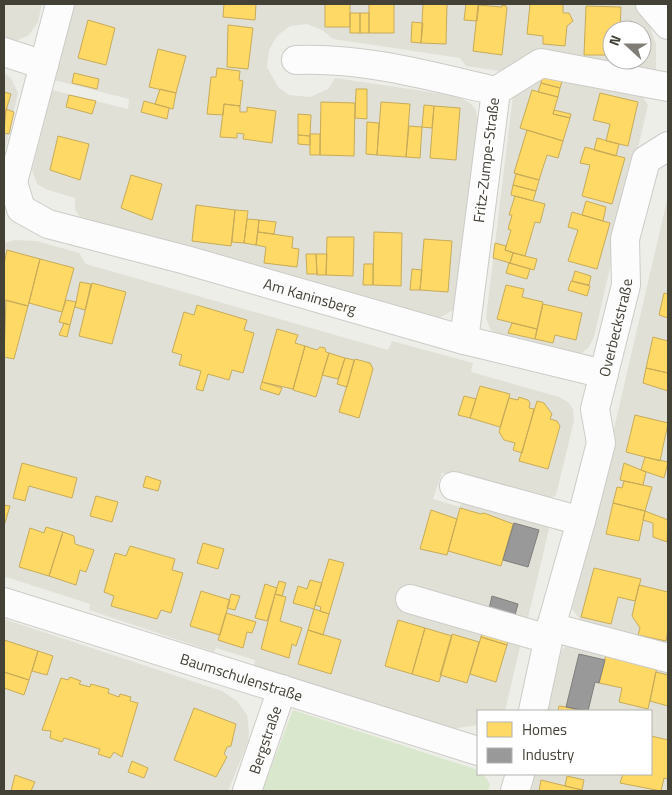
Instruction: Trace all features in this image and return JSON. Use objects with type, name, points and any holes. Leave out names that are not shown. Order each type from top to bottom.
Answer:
[{"type":"street","name":"Am Kaninsberg","points":[[60,4],[13,182],[12,216],[186,260],[464,340],[604,374]]},
{"type":"street","points":[[650,4],[668,25]]},
{"type":"street","points":[[4,52],[44,65]]},
{"type":"street","name":"Fritz-Zumpe-Straße","points":[[296,60],[332,58],[402,70],[496,91],[464,340]]},
{"type":"street","points":[[496,91],[541,63],[668,87]]},
{"type":"street","name":"Overbeckstraße","points":[[533,710],[549,633],[601,443],[595,408],[626,285],[625,239],[646,160],[668,146]]},
{"type":"street","points":[[454,486],[581,521]]},
{"type":"street","points":[[410,599],[549,633],[668,658]]},
{"type":"street","name":"Baumschulenstraße","points":[[4,602],[477,751]]},
{"type":"street","name":"Bergstraße","points":[[247,791],[282,689]]},
{"type":"street","points":[[516,791],[520,775]]},
{"type":"shaded area","points":[[4,4],[42,4],[38,22],[29,35],[16,41],[4,40]]},
{"type":"shaded area","points":[[73,4],[638,4],[647,20],[602,20],[602,70],[652,70],[652,33],[656,44],[656,71],[511,73],[466,66],[460,58],[333,39],[322,30],[307,24],[290,26],[277,36],[269,50],[267,67],[278,87],[289,95],[310,97],[328,89],[335,78],[457,96],[470,103],[476,110],[478,124],[455,305],[453,310],[438,319],[81,219],[75,209],[75,198],[45,189],[37,184],[32,170],[52,90],[128,109],[129,99],[54,80]]},
{"type":"shaded area","points":[[542,69],[640,92],[648,105],[594,337],[589,347],[581,354],[496,336],[486,318],[514,87]]},
{"type":"shaded area","points":[[4,73],[11,78],[18,93],[4,154]]},
{"type":"shaded area","points":[[668,196],[668,653],[627,633],[602,648],[668,664],[668,791],[529,791],[533,775],[652,775],[652,710],[547,710],[562,649],[575,642],[601,647],[572,609]]},
{"type":"shaded area","points":[[15,240],[37,241],[79,253],[86,264],[388,350],[392,341],[473,363],[471,372],[559,397],[568,402],[573,409],[574,421],[556,495],[544,503],[442,473],[433,499],[460,507],[464,494],[540,516],[549,529],[528,618],[516,624],[513,635],[520,647],[505,710],[477,710],[477,725],[445,730],[254,668],[255,660],[216,648],[214,652],[89,610],[90,604],[6,577],[4,582],[4,243]]},
{"type":"shaded area","points":[[4,619],[222,691],[237,701],[247,715],[248,742],[228,791],[4,791]]},
{"type":"green space","points":[[293,710],[477,770],[477,775],[484,775],[490,784],[488,791],[262,791]]},
{"type":"building: Homes","points":[[224,4],[256,4],[255,20],[223,17]]},
{"type":"building: Homes","points":[[325,4],[350,4],[350,27],[325,27]]},
{"type":"building: Homes","points":[[369,4],[394,4],[394,33],[369,33]]},
{"type":"building: Homes","points":[[423,4],[447,4],[446,44],[421,43]]},
{"type":"building: Homes","points":[[466,4],[479,4],[477,21],[464,20]]},
{"type":"building: Homes","points":[[530,4],[563,4],[563,13],[569,13],[573,21],[567,26],[565,46],[543,44],[543,36],[527,34]]},
{"type":"building: Homes","points":[[478,5],[502,7],[502,5],[507,8],[502,55],[473,51]]},
{"type":"building: Homes","points":[[586,6],[621,7],[620,20],[602,20],[602,55],[584,55]]},
{"type":"building: Homes","points":[[350,13],[360,13],[360,33],[350,33]]},
{"type":"building: Homes","points":[[360,13],[369,13],[369,33],[360,33]]},
{"type":"building: Homes","points":[[88,20],[115,28],[106,65],[78,58]]},
{"type":"building: Homes","points":[[412,22],[423,23],[421,43],[411,42]]},
{"type":"building: Homes","points":[[228,25],[253,28],[248,69],[227,67]]},
{"type":"building: Homes","points":[[158,49],[186,56],[176,93],[149,87]]},
{"type":"building: Homes","points":[[217,68],[240,71],[239,80],[243,81],[240,106],[224,104],[223,115],[207,114],[211,77],[216,77]]},
{"type":"building: Homes","points":[[544,72],[563,78],[560,88],[541,83]]},
{"type":"building: Homes","points":[[74,73],[99,79],[97,89],[72,83]]},
{"type":"building: Homes","points":[[541,83],[560,88],[558,97],[538,92]]},
{"type":"building: Homes","points":[[160,89],[176,93],[173,109],[155,104]]},
{"type":"building: Homes","points":[[356,89],[367,89],[367,119],[355,118]]},
{"type":"building: Homes","points":[[532,90],[558,97],[553,114],[570,118],[563,141],[520,128]]},
{"type":"building: Homes","points":[[4,92],[11,94],[4,117]]},
{"type":"building: Homes","points":[[600,93],[638,102],[628,146],[606,141],[610,124],[593,120]]},
{"type":"building: Homes","points":[[69,95],[96,101],[92,114],[66,107]]},
{"type":"building: Homes","points":[[144,101],[169,108],[167,119],[141,112]]},
{"type":"building: Homes","points":[[321,102],[355,103],[354,156],[320,155]]},
{"type":"building: Homes","points":[[381,102],[410,104],[406,157],[377,155]]},
{"type":"building: Homes","points":[[224,104],[240,106],[240,112],[247,112],[247,107],[276,111],[272,143],[243,139],[244,134],[237,133],[237,138],[220,137]]},
{"type":"building: Homes","points":[[424,105],[434,106],[432,128],[422,127]]},
{"type":"building: Homes","points":[[434,106],[460,108],[456,160],[430,158]]},
{"type":"building: Homes","points":[[6,109],[14,112],[9,134],[4,133]]},
{"type":"building: Homes","points":[[554,110],[571,114],[570,118],[553,114]]},
{"type":"building: Homes","points":[[298,114],[311,115],[310,136],[298,135]]},
{"type":"building: Homes","points":[[367,122],[379,123],[377,155],[366,154]]},
{"type":"building: Homes","points":[[409,126],[422,127],[420,158],[406,157]]},
{"type":"building: Homes","points":[[527,130],[563,141],[558,158],[547,155],[539,180],[514,173]]},
{"type":"building: Homes","points":[[310,134],[320,134],[320,155],[310,155]]},
{"type":"building: Homes","points":[[298,135],[310,136],[310,145],[298,144]]},
{"type":"building: Homes","points":[[58,136],[89,144],[80,180],[50,170]]},
{"type":"building: Homes","points":[[597,138],[619,144],[616,156],[594,150]]},
{"type":"building: Homes","points":[[585,147],[625,158],[612,204],[582,196],[590,165],[580,163]]},
{"type":"building: Homes","points":[[516,174],[539,180],[536,191],[513,185]]},
{"type":"building: Homes","points":[[131,175],[162,184],[152,220],[121,208]]},
{"type":"building: Homes","points":[[513,185],[536,191],[533,201],[511,195]]},
{"type":"building: Homes","points":[[515,196],[545,204],[540,223],[535,222],[525,256],[505,250],[511,230],[508,229],[512,215],[509,215]]},
{"type":"building: Homes","points":[[586,201],[606,207],[603,221],[582,215]]},
{"type":"building: Homes","points":[[196,205],[235,210],[231,246],[192,241]]},
{"type":"building: Homes","points":[[235,210],[248,211],[244,243],[232,242]]},
{"type":"building: Homes","points":[[572,212],[610,223],[597,269],[568,261],[578,230],[568,227]]},
{"type":"building: Homes","points":[[247,219],[259,220],[256,245],[244,243]]},
{"type":"building: Homes","points":[[259,220],[276,222],[274,234],[258,232]]},
{"type":"building: Homes","points":[[258,232],[293,237],[292,248],[299,249],[297,267],[264,263],[266,247],[256,245]]},
{"type":"building: Homes","points":[[374,232],[402,233],[401,286],[373,285]]},
{"type":"building: Homes","points":[[327,237],[354,237],[353,276],[326,275]]},
{"type":"building: Homes","points":[[424,239],[452,241],[448,292],[420,290]]},
{"type":"building: Homes","points":[[495,243],[506,246],[505,250],[513,253],[510,263],[493,258]]},
{"type":"building: Homes","points":[[7,250],[40,259],[28,306],[4,300],[4,264]]},
{"type":"building: Homes","points":[[513,253],[537,259],[534,270],[510,263]]},
{"type":"building: Homes","points":[[306,254],[316,254],[317,274],[307,274]]},
{"type":"building: Homes","points":[[316,254],[327,254],[326,275],[317,275]]},
{"type":"building: Homes","points":[[40,259],[74,268],[62,312],[29,303]]},
{"type":"building: Homes","points":[[509,263],[530,269],[527,279],[506,273]]},
{"type":"building: Homes","points":[[364,264],[373,264],[373,285],[363,285]]},
{"type":"building: Homes","points":[[412,269],[422,270],[420,290],[410,290]]},
{"type":"building: Homes","points":[[575,271],[591,276],[589,285],[572,281]]},
{"type":"building: Homes","points":[[571,281],[590,286],[587,296],[568,290]]},
{"type":"building: Homes","points":[[80,282],[91,284],[85,310],[75,307]]},
{"type":"building: Homes","points":[[92,283],[126,292],[112,344],[79,336]]},
{"type":"building: Homes","points":[[506,285],[524,289],[522,297],[543,302],[537,329],[497,319]]},
{"type":"building: Homes","points":[[664,293],[668,294],[668,318],[659,315]]},
{"type":"building: Homes","points":[[6,300],[28,306],[14,359],[4,357]]},
{"type":"building: Homes","points":[[66,300],[76,302],[70,325],[59,322]]},
{"type":"building: Homes","points":[[543,304],[582,313],[576,340],[555,335],[553,343],[535,339]]},
{"type":"building: Homes","points":[[197,305],[247,320],[244,330],[254,333],[243,373],[232,370],[229,380],[208,374],[203,391],[196,389],[201,371],[179,365],[182,355],[172,352],[184,312],[194,315]]},
{"type":"building: Homes","points":[[64,323],[70,325],[67,337],[59,335]]},
{"type":"building: Homes","points":[[512,323],[537,329],[535,339],[508,333]]},
{"type":"building: Homes","points":[[277,329],[298,335],[295,343],[305,346],[293,389],[262,382]]},
{"type":"building: Homes","points":[[653,337],[668,341],[668,373],[646,368]]},
{"type":"building: Homes","points":[[305,346],[317,350],[320,347],[325,348],[326,352],[329,353],[316,397],[293,390]]},
{"type":"building: Homes","points":[[329,353],[345,358],[338,379],[322,375]]},
{"type":"building: Homes","points":[[345,358],[354,360],[347,387],[337,384]]},
{"type":"building: Homes","points":[[355,359],[370,363],[373,369],[359,418],[339,412]]},
{"type":"building: Homes","points":[[646,368],[668,373],[668,391],[643,383]]},
{"type":"building: Homes","points":[[262,382],[282,388],[279,395],[260,389]]},
{"type":"building: Homes","points":[[480,386],[510,394],[500,427],[470,418]]},
{"type":"building: Homes","points":[[464,396],[476,399],[470,418],[458,415]]},
{"type":"building: Homes","points":[[519,397],[528,400],[530,403],[529,408],[534,409],[522,453],[513,450],[515,443],[504,440],[499,432],[509,398],[518,400]]},
{"type":"building: Homes","points":[[537,401],[544,403],[552,414],[550,419],[557,421],[560,426],[548,469],[519,461]]},
{"type":"building: Homes","points":[[635,415],[668,423],[660,461],[626,452]]},
{"type":"building: Homes","points":[[645,457],[668,462],[664,478],[641,470]]},
{"type":"building: Homes","points":[[22,463],[77,478],[72,498],[29,486],[25,501],[13,498]]},
{"type":"building: Homes","points":[[624,463],[646,472],[643,485],[620,480]]},
{"type":"building: Homes","points":[[146,476],[161,481],[158,491],[143,487]]},
{"type":"building: Homes","points":[[624,481],[652,487],[645,511],[613,503],[617,487],[622,488]]},
{"type":"building: Homes","points":[[96,496],[118,502],[112,522],[90,516]]},
{"type":"building: Homes","points":[[613,503],[645,511],[639,541],[606,534]]},
{"type":"building: Homes","points":[[4,505],[10,506],[4,526]]},
{"type":"building: Homes","points":[[460,508],[481,514],[484,513],[513,524],[501,566],[448,551]]},
{"type":"building: Homes","points":[[431,510],[457,519],[447,555],[420,549]]},
{"type":"building: Homes","points":[[645,511],[668,520],[667,542],[653,537],[653,523],[643,520]]},
{"type":"building: Homes","points":[[46,527],[63,532],[49,576],[19,567],[30,528],[44,533]]},
{"type":"building: Homes","points":[[63,532],[74,536],[75,544],[94,550],[86,572],[80,570],[76,585],[49,576]]},
{"type":"building: Homes","points":[[203,543],[224,549],[218,569],[197,563]]},
{"type":"building: Homes","points":[[130,546],[175,559],[172,570],[183,573],[171,613],[161,610],[157,619],[111,606],[114,596],[104,592],[115,553],[126,556]]},
{"type":"building: Homes","points":[[329,559],[344,563],[329,614],[320,611],[321,607],[315,605]]},
{"type":"building: Homes","points":[[594,568],[641,579],[635,601],[618,597],[611,624],[581,617]]},
{"type":"building: Homes","points":[[310,580],[322,583],[314,609],[293,603],[298,586],[307,589]]},
{"type":"building: Homes","points":[[279,581],[286,583],[282,596],[275,594]]},
{"type":"building: Homes","points":[[265,584],[277,588],[267,621],[255,618]]},
{"type":"building: Homes","points":[[639,585],[668,592],[668,629],[666,641],[638,635],[640,628],[632,616]]},
{"type":"building: Homes","points":[[201,591],[230,600],[220,635],[190,626]]},
{"type":"building: Homes","points":[[231,594],[240,596],[235,610],[227,608]]},
{"type":"building: Homes","points":[[275,594],[286,597],[280,621],[302,628],[296,646],[292,644],[289,658],[261,649]]},
{"type":"building: Homes","points":[[314,609],[329,614],[323,635],[308,630]]},
{"type":"building: Homes","points":[[226,613],[256,622],[252,633],[247,632],[243,648],[218,640]]},
{"type":"building: Homes","points":[[398,620],[425,628],[412,674],[385,666]]},
{"type":"building: Homes","points":[[484,626],[511,634],[507,645],[481,637]]},
{"type":"building: Homes","points":[[425,628],[452,636],[439,682],[412,674]]},
{"type":"building: Homes","points":[[308,630],[341,640],[331,674],[298,664]]},
{"type":"building: Homes","points":[[452,634],[479,642],[467,683],[440,675]]},
{"type":"building: Homes","points":[[481,637],[507,645],[496,682],[470,674]]},
{"type":"building: Homes","points":[[4,640],[38,651],[29,680],[4,672]]},
{"type":"building: Homes","points":[[38,651],[53,656],[47,675],[32,671]]},
{"type":"building: Homes","points":[[606,655],[657,667],[648,709],[619,702],[622,688],[599,683]]},
{"type":"building: Homes","points":[[4,672],[29,680],[24,695],[4,688]]},
{"type":"building: Homes","points":[[656,672],[668,675],[668,706],[650,701]]},
{"type":"building: Homes","points":[[70,677],[81,681],[79,684],[90,687],[91,684],[109,689],[108,693],[119,697],[120,694],[131,697],[130,701],[138,703],[122,757],[114,752],[110,758],[98,754],[100,749],[64,738],[62,742],[50,738],[51,731],[42,730],[61,678],[68,680]]},
{"type":"building: Homes","points":[[559,706],[578,710],[558,710]]},
{"type":"building: Homes","points":[[194,708],[236,724],[231,746],[227,747],[224,754],[227,757],[216,777],[174,760]]},
{"type":"building: Homes","points":[[652,736],[668,740],[668,779],[664,778],[661,791],[620,783],[623,775],[652,775]]},
{"type":"building: Homes","points":[[132,761],[148,768],[144,778],[128,772]]},
{"type":"building: Homes","points":[[15,775],[35,782],[31,791],[11,791]]},
{"type":"building: Homes","points":[[567,776],[584,780],[582,790],[565,786]]},
{"type":"building: Homes","points":[[541,780],[582,790],[582,791],[539,791]]},
{"type":"building: Industry","points":[[514,523],[539,530],[528,567],[503,560]]},
{"type":"building: Industry","points":[[492,596],[518,604],[513,622],[488,613]]},
{"type":"building: Industry","points":[[579,654],[605,660],[599,683],[595,682],[588,710],[566,707]]}]
